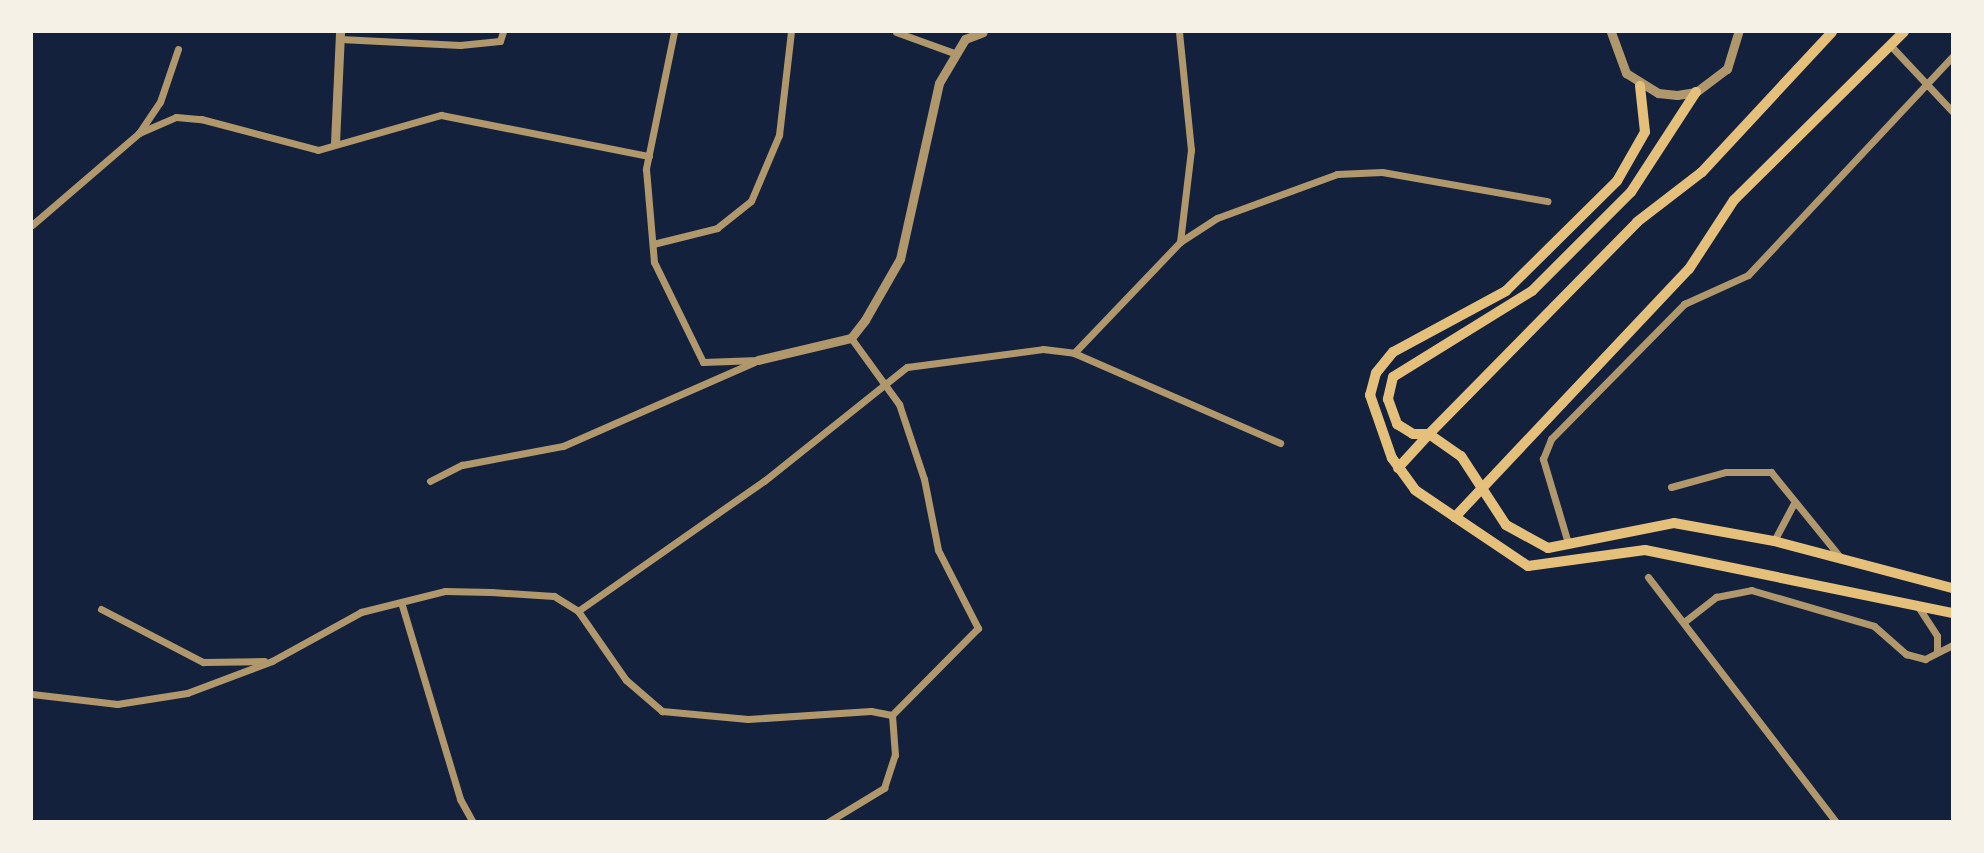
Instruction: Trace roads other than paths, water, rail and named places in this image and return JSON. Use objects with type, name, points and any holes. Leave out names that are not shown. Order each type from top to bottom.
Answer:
[{"type":"main road","points":[[1398,468],[1637,222],[1702,172],[1832,32]]},
{"type":"main road","points":[[1455,517],[1689,269],[1734,200],[1904,32]]},
{"type":"main road","points":[[1640,86],[1645,132],[1618,181],[1507,291],[1393,352],[1376,373],[1370,394],[1398,468],[1424,498],[1528,566],[1645,550],[1952,613]]},
{"type":"main road","points":[[1696,92],[1677,111],[1630,192],[1532,291],[1393,377],[1388,399],[1397,424],[1413,435],[1429,434],[1461,456],[1484,486],[1506,524],[1548,548],[1674,523],[1774,541],[1952,588]]},
{"type":"street","points":[[335,142],[340,35],[460,45],[500,41],[503,32]]},
{"type":"street","points":[[674,32],[649,156],[654,262],[703,362],[758,360]]},
{"type":"street","points":[[653,244],[717,228],[751,201],[779,135],[791,32]]},
{"type":"street","points":[[896,32],[954,52]]},
{"type":"street","points":[[430,481],[462,464],[563,446],[758,360],[851,338],[900,259],[939,83],[963,35],[983,32]]},
{"type":"street","points":[[1179,32],[1191,150],[1180,242]]},
{"type":"street","points":[[1611,32],[1616,57],[1640,86],[1658,93],[1696,92],[1727,69],[1739,32]]},
{"type":"street","points":[[1891,45],[1952,111]]},
{"type":"street","points":[[32,225],[139,132],[160,102],[178,48]]},
{"type":"street","points":[[1568,543],[1543,459],[1551,439],[1684,304],[1748,275],[1952,57]]},
{"type":"street","points":[[139,132],[176,117],[292,148],[318,150],[335,142],[441,115],[649,156]]},
{"type":"street","points":[[1074,353],[1180,242],[1217,218],[1337,174],[1382,172],[1547,201]]},
{"type":"street","points":[[828,821],[884,788],[895,755],[892,715],[978,628],[938,550],[913,445],[899,404],[851,338]]},
{"type":"street","points":[[578,611],[764,481],[881,382],[907,367],[1042,349],[1074,353],[1280,443]]},
{"type":"street","points":[[1671,487],[1726,472],[1771,472],[1788,487],[1793,505],[1842,559]]},
{"type":"street","points":[[1774,541],[1793,505]]},
{"type":"street","points":[[1648,577],[1836,821]]},
{"type":"street","points":[[1684,622],[1716,597],[1751,590],[1874,626],[1906,654],[1925,659],[1937,650],[1952,645]]},
{"type":"street","points":[[32,694],[117,704],[187,692],[272,662],[361,612],[446,591],[554,596],[578,611],[626,680],[662,711],[748,719],[871,711],[892,715]]},
{"type":"street","points":[[401,602],[460,799],[473,821]]},
{"type":"street","points":[[1919,608],[1937,636],[1937,650]]},
{"type":"street","points":[[101,609],[203,662],[272,662]]}]
